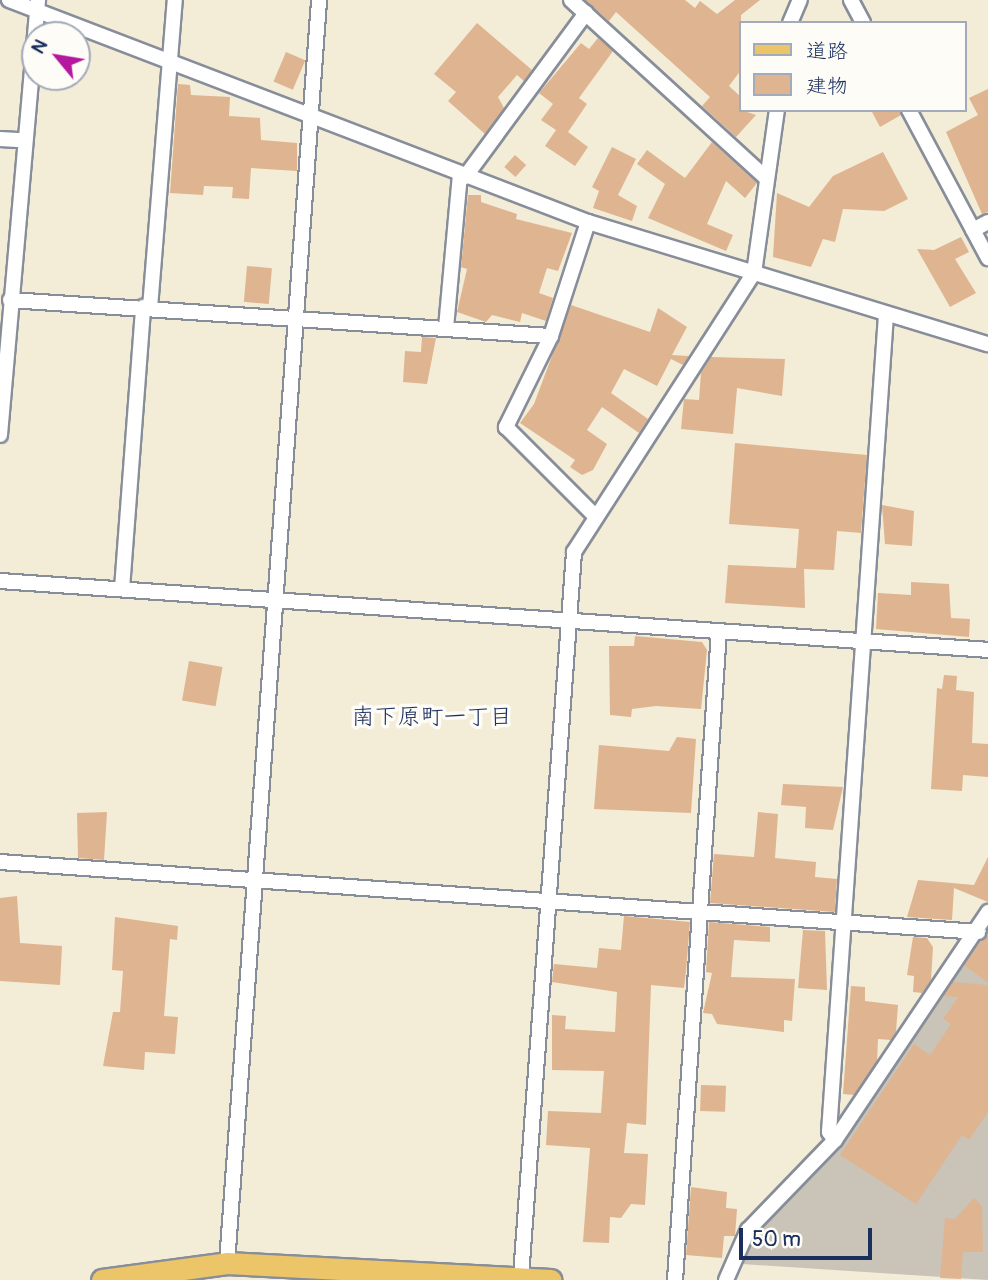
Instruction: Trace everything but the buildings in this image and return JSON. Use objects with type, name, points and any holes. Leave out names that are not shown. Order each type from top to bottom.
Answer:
[{"type":"main road","points":[[102,1280],[234,1269],[521,1276],[551,1280]]},
{"type":"street","points":[[9,0],[36,5],[310,118],[588,222],[988,344]]},
{"type":"street","points":[[122,589],[175,0]]},
{"type":"street","points":[[234,1269],[257,884],[319,0]]},
{"type":"street","points":[[571,0],[767,179]]},
{"type":"street","points":[[791,21],[800,0]]},
{"type":"street","points":[[851,0],[862,21]]},
{"type":"street","points":[[0,435],[22,140],[36,5]]},
{"type":"street","points":[[446,328],[462,176],[586,13]]},
{"type":"street","points":[[521,1276],[574,552],[754,273],[777,112]]},
{"type":"street","points":[[910,112],[988,258]]},
{"type":"street","points":[[0,139],[22,140]]},
{"type":"street","points":[[588,222],[551,336],[506,427],[596,516]]},
{"type":"street","points":[[973,230],[988,222]]},
{"type":"street","points":[[10,300],[551,336]]},
{"type":"street","points":[[835,1140],[829,1132],[868,640],[886,314]]},
{"type":"street","points":[[0,581],[988,650]]},
{"type":"street","points":[[675,1280],[719,631]]},
{"type":"street","points":[[0,862],[257,884],[978,932]]},
{"type":"street","points":[[726,1280],[748,1230],[835,1140],[978,932],[988,912]]},
{"type":"shaded area","points":[[988,927],[988,1280],[742,1264],[753,1235],[844,1140]]},
{"type":"district","name":"南下原町一丁目","points":[[432,717]]}]
